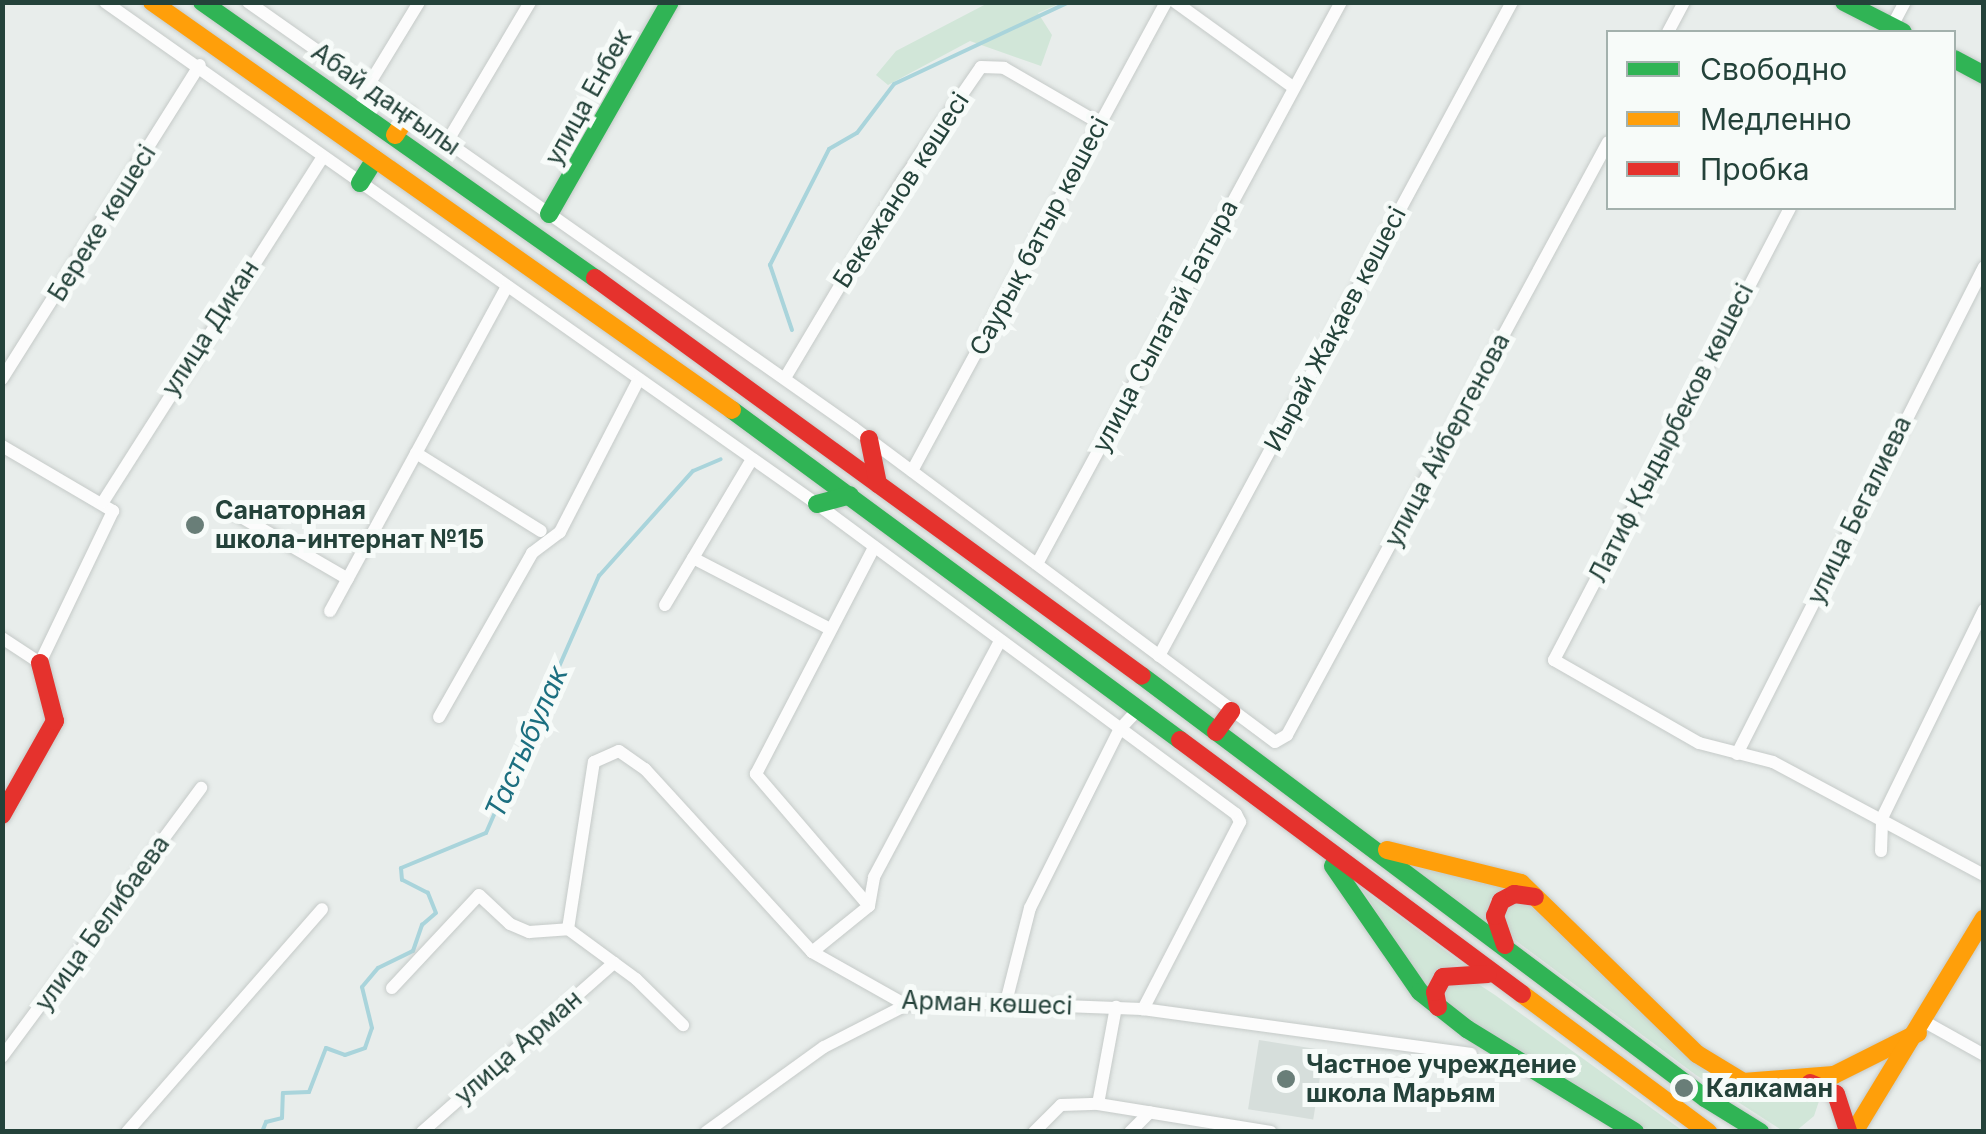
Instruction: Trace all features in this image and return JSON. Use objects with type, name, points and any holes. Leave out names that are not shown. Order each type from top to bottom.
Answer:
[{"type":"main road","points":[[152,2],[850,496],[1488,974],[1708,1132]]},
{"type":"main road","name":"Абай даңғылы","points":[[202,2],[395,135],[878,484],[1760,1132]]},
{"type":"main road","name":"улица Енбек","points":[[549,214],[670,2]]},
{"type":"main road","points":[[1844,2],[1893,30]]},
{"type":"main road","points":[[1956,60],[1984,75]]},
{"type":"main road","points":[[395,135],[408,115]]},
{"type":"main road","points":[[360,184],[375,159]]},
{"type":"main road","points":[[869,439],[878,484]]},
{"type":"main road","points":[[817,504],[850,496]]},
{"type":"main road","points":[[2,815],[55,721],[40,662]]},
{"type":"main road","points":[[1167,736],[1186,708]]},
{"type":"main road","points":[[1216,732],[1231,711]]},
{"type":"main road","points":[[1314,842],[1408,977],[1438,1007],[1635,1132]]},
{"type":"main road","points":[[1369,844],[1412,860],[1505,876],[1535,896],[1725,1074],[1767,1085],[1804,1082],[1848,1070],[1921,1028]]},
{"type":"main road","points":[[1505,946],[1497,908],[1508,896],[1535,896]]},
{"type":"main road","points":[[1851,1132],[1921,1028],[1984,918]]},
{"type":"main road","points":[[1438,1007],[1435,992],[1443,977],[1488,974]]},
{"type":"main road","points":[[1804,1082],[1836,1094],[1851,1132]]},
{"type":"main road","points":[[1870,1103],[1870,1132]]},
{"type":"street","points":[[106,2],[817,504],[1236,814],[1234,834],[1143,1009]]},
{"type":"street","points":[[248,2],[785,378],[1231,711]]},
{"type":"street","points":[[368,86],[419,2]]},
{"type":"street","points":[[447,142],[530,2]]},
{"type":"street","name":"Саурық батыр көшесі","points":[[912,471],[1166,2]]},
{"type":"street","points":[[1175,2],[1293,87]]},
{"type":"street","name":"улица Сыпатай Батыра","points":[[1037,564],[1341,2]]},
{"type":"street","name":"Иырай Жақаев көшесі","points":[[1159,656],[1512,2]]},
{"type":"street","points":[[1669,30],[1684,2]]},
{"type":"street","points":[[1895,30],[1906,2]]},
{"type":"street","name":"Береке көшесі","points":[[2,379],[200,66]]},
{"type":"street","name":"Бекежанов көшесі","points":[[785,378],[903,180],[980,66],[1004,68],[1099,123]]},
{"type":"street","name":"улица Айбергенова","points":[[1231,711],[1275,742],[1286,737],[1606,146]]},
{"type":"street","name":"улица Дикан","points":[[40,662],[112,515],[103,502],[322,158]]},
{"type":"street","name":"Латиф Қыдырбеков көшесі","points":[[1737,754],[1699,743],[1554,660],[1789,210]]},
{"type":"street","name":"улица Бегалиева","points":[[1737,754],[1984,267]]},
{"type":"street","points":[[330,611],[507,286]]},
{"type":"street","points":[[438,717],[532,553],[560,532],[639,379]]},
{"type":"street","points":[[2,446],[103,502]]},
{"type":"street","points":[[415,454],[541,532]]},
{"type":"street","points":[[665,605],[752,459]]},
{"type":"street","points":[[236,514],[348,579]]},
{"type":"street","points":[[870,906],[756,774],[828,628],[874,547]]},
{"type":"street","points":[[693,558],[828,628]]},
{"type":"street","points":[[1882,851],[1882,818],[1984,610]]},
{"type":"street","points":[[2,638],[40,662]]},
{"type":"street","points":[[812,952],[870,906],[874,878],[1000,641]]},
{"type":"street","points":[[1006,1002],[1030,908],[1119,730],[1136,713]]},
{"type":"street","name":"Арман көшесі","points":[[568,929],[594,762],[619,751],[645,768],[812,952],[906,1006],[1006,1002],[1143,1009],[1471,1054]]},
{"type":"street","points":[[1737,754],[1773,762],[1984,875]]},
{"type":"street","points":[[1185,774],[1197,758]]},
{"type":"street","name":"улица Белибаева","points":[[2,1057],[201,788]]},
{"type":"street","points":[[392,988],[479,894],[510,924],[529,932],[568,929],[614,963],[683,1025]]},
{"type":"street","points":[[127,1132],[322,909]]},
{"type":"street","name":"улица Арман","points":[[422,1132],[614,963]]},
{"type":"street","points":[[706,1132],[824,1047],[906,1006]]},
{"type":"street","points":[[1098,1104],[1116,1007]]},
{"type":"street","points":[[1921,1028],[1984,1056]]},
{"type":"street","points":[[1034,1132],[1061,1105],[1098,1104],[1270,1132]]},
{"type":"street","points":[[1130,1132],[1150,1112]]},
{"type":"shaded area","name":"Частное учреждение школа Марьям","points":[[1259,1040],[1324,1050],[1313,1119],[1248,1109]]},
{"type":"green space","points":[[988,3],[1061,3],[1038,13],[1052,35],[1041,66],[970,41],[888,85],[876,75],[896,51]]},
{"type":"green space","points":[[1412,868],[1482,874],[1511,884],[1490,899],[1490,929]]},
{"type":"green space","points":[[1362,889],[1463,964],[1437,969],[1428,995]]},
{"type":"green space","points":[[1509,901],[1530,905],[1720,1084],[1753,1094],[1821,1095],[1814,1116],[1796,1131],[1783,1131],[1696,1075],[1515,940],[1501,919]]},
{"type":"green space","points":[[1469,978],[1683,1131],[1650,1131],[1480,1032],[1448,1005],[1444,989]]},
{"type":"waterway","name":"Тастыбулак","points":[[792,330],[770,265],[829,149],[857,133],[894,84],[1069,2]]},
{"type":"waterway","name":"Тастыбулак","points":[[262,1132],[266,1122],[282,1118],[283,1093],[309,1092],[326,1048],[345,1055],[365,1048],[372,1028],[362,987],[378,968],[413,951],[422,925],[436,913],[428,893],[402,880],[401,868],[486,833],[599,576],[693,471],[721,459]]},
{"type":"traffic: fast","points":[[202,2],[595,278]]},
{"type":"traffic: fast","points":[[549,214],[670,2]]},
{"type":"traffic: fast","points":[[1844,2],[1899,30]]},
{"type":"traffic: fast","points":[[1956,60],[1984,75]]},
{"type":"traffic: fast","points":[[360,183],[375,159]]},
{"type":"traffic: fast","points":[[732,410],[1180,740]]},
{"type":"traffic: fast","points":[[817,504],[850,495]]},
{"type":"traffic: fast","points":[[1142,676],[1705,1098],[1760,1132]]},
{"type":"traffic: fast","points":[[1333,866],[1420,992],[1467,1029],[1635,1132]]},
{"type":"traffic: slow","points":[[152,2],[732,410]]},
{"type":"traffic: slow","points":[[395,135],[408,115]]},
{"type":"traffic: slow","points":[[1387,850],[1521,883],[1697,1054],[1743,1082],[1834,1075],[1918,1033]]},
{"type":"traffic: slow","points":[[1854,1132],[1984,918]]},
{"type":"traffic: slow","points":[[1522,994],[1708,1132]]},
{"type":"traffic: jam","points":[[595,278],[1142,676]]},
{"type":"traffic: jam","points":[[869,439],[878,484]]},
{"type":"traffic: jam","points":[[2,815],[55,721],[40,663]]},
{"type":"traffic: jam","points":[[1216,732],[1231,711]]},
{"type":"traffic: jam","points":[[1180,740],[1522,994]]},
{"type":"traffic: jam","points":[[1505,945],[1495,916],[1501,901],[1514,894],[1535,897]]},
{"type":"traffic: jam","points":[[1438,1007],[1435,992],[1443,977],[1488,974]]},
{"type":"traffic: jam","points":[[1810,1083],[1836,1094],[1848,1132]]},
{"type":"place","name":"Санаторная школа-интернат №15","points":[[195,525]]},
{"type":"place","name":"Частное учреждение школа Марьям","points":[[1286,1079]]},
{"type":"place","name":"Калкаман","points":[[1684,1088]]}]
